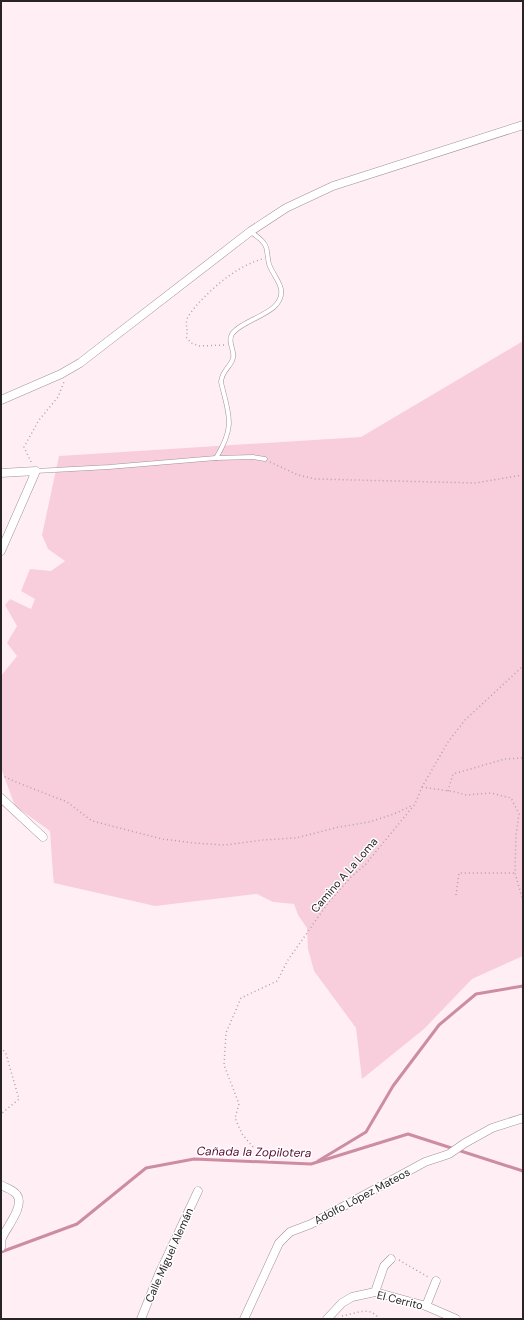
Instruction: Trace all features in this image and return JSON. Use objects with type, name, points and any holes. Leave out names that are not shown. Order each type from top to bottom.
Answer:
[{"type":"street","points":[[1,400],[61,374],[80,363],[251,231],[286,208],[333,186],[523,124]]},
{"type":"street","points":[[1,473],[36,470],[1,551]]},
{"type":"street","points":[[1,798],[43,838]]},
{"type":"street","name":"Adolfo López Mateos","points":[[244,1319],[278,1243],[290,1232],[311,1224],[425,1162],[449,1154],[464,1143],[492,1128],[523,1118]]},
{"type":"street","points":[[1,1185],[17,1194],[20,1200],[12,1221],[2,1238],[1,1247]]},
{"type":"street","name":"Calle Miguel Alemán","points":[[141,1319],[158,1274],[198,1191]]},
{"type":"street","points":[[375,1292],[384,1266],[391,1259]]},
{"type":"street","points":[[426,1306],[436,1281]]},
{"type":"street","name":"El Cerrito","points":[[327,1319],[342,1303],[352,1297],[375,1292],[426,1306],[456,1319]]},
{"type":"lane","points":[[216,458],[224,445],[229,430],[229,416],[221,382],[223,372],[232,361],[233,356],[230,345],[231,335],[236,330],[274,307],[278,302],[281,292],[271,269],[267,250],[260,238],[251,231]]},
{"type":"lane","points":[[36,470],[109,467],[216,458],[253,457],[265,459]]},
{"type":"path","points":[[230,345],[200,346],[190,343],[186,337],[188,331],[186,325],[187,318],[192,309],[206,294],[223,280],[251,262],[268,257]]},
{"type":"path","points":[[36,470],[28,459],[24,447],[39,420],[58,397],[64,383],[61,374]]},
{"type":"path","points":[[265,459],[298,475],[315,479],[475,483],[523,475]]},
{"type":"path","name":"Camino A La Loma","points":[[253,1147],[242,1134],[235,1118],[239,1104],[224,1066],[226,1033],[241,998],[277,981],[288,960],[328,903],[351,877],[365,865],[415,804],[422,787],[448,742],[465,720],[523,666]]},
{"type":"path","points":[[448,791],[453,774],[505,759],[523,758]]},
{"type":"path","points":[[1,775],[67,802],[92,821],[162,839],[194,843],[224,845],[296,838],[339,827],[369,822],[394,814],[415,804]]},
{"type":"path","points":[[422,787],[466,795],[491,793],[511,798],[519,814],[516,835],[515,873],[523,901]]},
{"type":"path","points":[[456,895],[459,873],[515,873]]},
{"type":"path","points":[[1,1047],[6,1054],[18,1099],[1,1114]]},
{"type":"path","points":[[391,1259],[401,1260],[436,1281]]},
{"type":"path","points":[[327,1319],[367,1310],[374,1312],[379,1319]]},
{"type":"shaded area","points":[[523,341],[523,956],[472,979],[424,1029],[362,1079],[356,1028],[314,971],[308,949],[307,928],[298,915],[294,904],[273,902],[257,894],[155,906],[54,883],[50,831],[15,806],[1,768],[1,676],[17,656],[7,643],[17,626],[5,605],[10,599],[31,609],[35,599],[21,591],[30,569],[51,571],[65,561],[48,549],[42,535],[59,456],[361,437]]},
{"type":"waterway","points":[[318,1161],[366,1132],[393,1086],[439,1025],[476,994],[523,986]]},
{"type":"waterway","name":"Cañada la Zopilotera","points":[[1,1252],[77,1224],[146,1168],[194,1159],[311,1164],[408,1134],[523,1171]]}]
